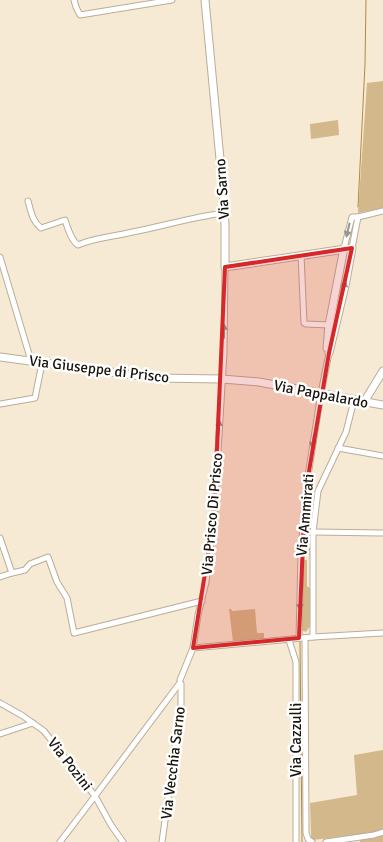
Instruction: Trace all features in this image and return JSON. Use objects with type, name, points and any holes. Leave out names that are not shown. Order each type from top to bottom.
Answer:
[{"type":"street","points":[[74,0],[80,15],[172,0]]},
{"type":"street","name":"Via Sarno","points":[[205,0],[224,213],[224,353],[222,379]]},
{"type":"street","points":[[28,201],[34,222],[40,228],[65,220],[78,245],[100,238],[224,213]]},
{"type":"street","points":[[329,353],[326,347],[328,325],[358,217],[383,211]]},
{"type":"street","points":[[225,266],[348,248]]},
{"type":"street","points":[[329,353],[345,286],[348,248]]},
{"type":"street","points":[[301,255],[304,323],[328,325]]},
{"type":"street","points":[[0,257],[30,354],[30,361]]},
{"type":"street","name":"Via Ammirati","points":[[312,842],[308,839],[306,833],[301,558],[306,488],[320,393],[329,353]]},
{"type":"street","name":"Via Giuseppe di Prisco","points":[[0,357],[155,378],[222,379],[259,382]]},
{"type":"street","points":[[0,404],[35,398],[42,363]]},
{"type":"street","points":[[364,402],[382,373]]},
{"type":"street","name":"Via Prisco Di Prisco","points":[[180,683],[193,648],[206,582],[214,517],[222,379]]},
{"type":"street","name":"Via Pappalardo","points":[[259,382],[383,405]]},
{"type":"street","name":"Via Ammirati","points":[[313,637],[313,532],[318,491],[346,432],[354,400]]},
{"type":"street","points":[[338,448],[383,456]]},
{"type":"street","points":[[306,488],[318,491]]},
{"type":"street","points":[[313,532],[383,533]]},
{"type":"street","points":[[0,538],[12,572]]},
{"type":"street","points":[[0,577],[12,572],[25,570],[30,564],[48,557],[67,598],[74,633],[202,601]]},
{"type":"street","points":[[301,558],[313,558]]},
{"type":"street","points":[[193,648],[313,637],[383,633]]},
{"type":"street","name":"Via Cazzulli","points":[[289,640],[296,662],[296,842]]},
{"type":"street","points":[[60,842],[180,683]]},
{"type":"street","name":"Via Vecchia Sarno","points":[[162,842],[181,706],[180,683]]},
{"type":"street","name":"Via Pozini","points":[[0,704],[23,716],[44,731],[96,796],[111,825],[123,842]]},
{"type":"street","points":[[0,734],[33,723]]},
{"type":"street","points":[[326,842],[383,832]]},
{"type":"highlighted area","points":[[352,248],[329,353],[305,495],[299,638],[193,648],[214,517],[225,267]]},
{"type":"shaded area","points":[[383,81],[383,208],[358,213],[367,83]]},
{"type":"shaded area","points":[[338,120],[339,135],[311,139],[310,124]]},
{"type":"shaded area","points":[[309,492],[315,493],[311,555],[303,555],[306,510]]},
{"type":"shaded area","points":[[303,560],[307,560],[307,586],[311,589],[310,626],[306,632],[302,629]]},
{"type":"shaded area","points":[[229,609],[232,611],[255,609],[257,633],[264,633],[264,639],[233,642]]},
{"type":"shaded area","points":[[383,750],[383,829],[371,833],[313,840],[311,838],[310,803],[357,795],[354,755]]},
{"type":"shaded area","points":[[383,834],[383,842],[360,842],[360,840]]},
{"type":"waterway","points":[[358,207],[366,0]]},
{"type":"waterway","points":[[300,642],[302,842]]}]
